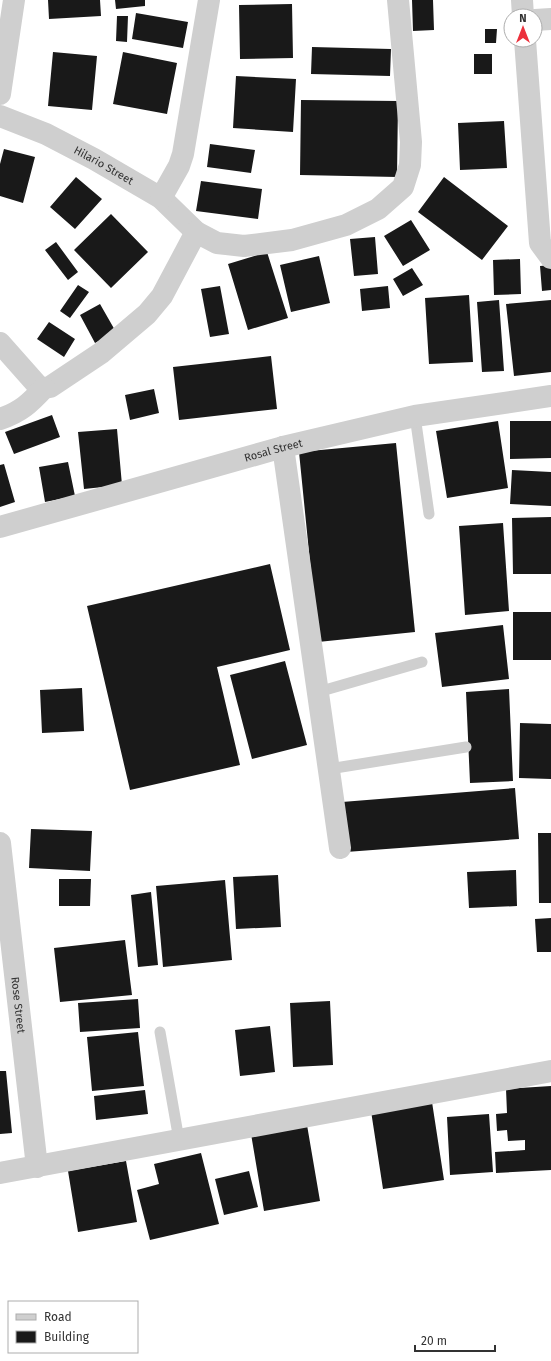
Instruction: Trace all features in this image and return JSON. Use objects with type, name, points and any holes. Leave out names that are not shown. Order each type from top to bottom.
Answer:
[{"type":"street","points":[[0,94],[14,0]]},
{"type":"street","points":[[161,198],[179,166],[183,154],[209,0]]},
{"type":"street","name":"Hilario Street","points":[[0,116],[46,134],[94,159],[161,198],[196,232],[217,243],[231,246],[244,246],[292,240],[346,225],[378,209],[404,187],[410,165],[411,142],[398,0]]},
{"type":"street","points":[[526,48],[540,243],[551,258]]},
{"type":"street","points":[[0,343],[39,387],[50,387],[101,353],[148,314],[162,296],[196,232]]},
{"type":"street","points":[[0,419],[14,415],[28,405],[44,388]]},
{"type":"street","name":"Rosal Street","points":[[0,527],[284,447],[415,416],[551,396]]},
{"type":"street","points":[[284,447],[340,848]]},
{"type":"street","name":"Rose Street","points":[[0,843],[36,1166]]},
{"type":"street","points":[[0,1173],[551,1071]]},
{"type":"lane","points":[[415,416],[429,514]]},
{"type":"lane","points":[[318,692],[422,662]]},
{"type":"lane","points":[[329,769],[466,747]]},
{"type":"lane","points":[[160,1032],[179,1140]]},
{"type":"building","points":[[48,0],[100,0],[101,16],[49,19]]},
{"type":"building","points":[[115,0],[145,0],[145,6],[116,9]]},
{"type":"building","points":[[412,0],[433,0],[434,30],[413,31]]},
{"type":"building","points":[[292,4],[293,58],[240,59],[239,5]]},
{"type":"building","points":[[136,13],[188,22],[183,48],[132,39]]},
{"type":"building","points":[[117,16],[128,16],[127,42],[116,41]]},
{"type":"building","points":[[485,29],[497,29],[496,43],[485,43]]},
{"type":"building","points":[[312,47],[391,49],[390,76],[311,74]]},
{"type":"building","points":[[53,52],[97,56],[92,110],[48,106]]},
{"type":"building","points":[[123,52],[177,63],[167,114],[113,104]]},
{"type":"building","points":[[474,54],[492,54],[492,74],[474,74]]},
{"type":"building","points":[[236,76],[296,79],[293,132],[233,128]]},
{"type":"building","points":[[301,100],[398,101],[397,177],[300,175]]},
{"type":"building","points":[[504,121],[507,168],[460,170],[458,123]]},
{"type":"building","points":[[210,144],[255,150],[251,173],[207,167]]},
{"type":"building","points":[[4,149],[35,157],[23,203],[0,196],[0,164]]},
{"type":"building","points":[[76,177],[102,199],[75,229],[50,207]]},
{"type":"building","points":[[444,177],[508,226],[482,260],[418,212]]},
{"type":"building","points":[[201,181],[262,189],[258,219],[196,211]]},
{"type":"building","points":[[111,214],[148,252],[111,288],[74,250]]},
{"type":"building","points":[[411,220],[430,250],[403,266],[384,236]]},
{"type":"building","points":[[375,237],[378,274],[354,276],[350,239]]},
{"type":"building","points":[[56,242],[78,272],[68,280],[45,250]]},
{"type":"building","points":[[267,252],[288,318],[248,330],[228,264]]},
{"type":"building","points":[[319,256],[330,303],[291,312],[280,265]]},
{"type":"building","points":[[520,259],[521,294],[494,295],[493,260]]},
{"type":"building","points":[[551,265],[551,290],[542,291],[540,266]]},
{"type":"building","points":[[412,268],[423,285],[403,296],[393,279]]},
{"type":"building","points":[[78,285],[89,292],[70,318],[60,311]]},
{"type":"building","points":[[220,286],[229,334],[210,337],[201,289]]},
{"type":"building","points":[[388,286],[390,308],[362,311],[360,289]]},
{"type":"building","points":[[469,295],[473,362],[429,364],[425,298]]},
{"type":"building","points":[[499,300],[504,371],[482,372],[477,302]]},
{"type":"building","points":[[551,300],[551,372],[514,376],[506,304]]},
{"type":"building","points":[[100,304],[116,332],[95,343],[80,315]]},
{"type":"building","points":[[49,322],[75,339],[64,357],[37,339]]},
{"type":"building","points":[[271,356],[277,409],[179,420],[173,367]]},
{"type":"building","points":[[154,389],[159,413],[130,420],[125,395]]},
{"type":"building","points":[[52,415],[60,437],[14,454],[5,432]]},
{"type":"building","points":[[498,421],[508,488],[447,498],[436,431]]},
{"type":"building","points":[[510,421],[551,421],[551,458],[510,459]]},
{"type":"building","points":[[117,429],[122,485],[84,489],[78,432]]},
{"type":"building","points":[[396,443],[415,632],[318,642],[299,452]]},
{"type":"building","points":[[68,462],[75,496],[45,502],[39,467]]},
{"type":"building","points":[[4,464],[15,502],[0,507],[0,465]]},
{"type":"building","points":[[512,470],[551,472],[551,506],[510,504]]},
{"type":"building","points":[[551,517],[551,574],[513,574],[512,518]]},
{"type":"building","points":[[503,523],[509,611],[465,615],[459,526]]},
{"type":"building","points":[[270,564],[290,650],[217,667],[240,765],[130,790],[87,606]]},
{"type":"building","points":[[513,612],[551,612],[551,660],[513,660]]},
{"type":"building","points":[[503,625],[509,679],[442,687],[435,633]]},
{"type":"building","points":[[285,661],[307,745],[252,759],[230,675]]},
{"type":"building","points":[[82,688],[84,731],[42,733],[40,690]]},
{"type":"building","points":[[509,689],[513,781],[470,783],[466,692]]},
{"type":"building","points":[[520,723],[551,724],[551,779],[519,778]]},
{"type":"building","points":[[515,788],[519,839],[346,852],[342,802]]},
{"type":"building","points":[[31,829],[92,831],[90,871],[29,868]]},
{"type":"building","points":[[538,833],[551,833],[551,903],[539,903]]},
{"type":"building","points":[[516,870],[517,906],[469,908],[467,872]]},
{"type":"building","points":[[278,875],[281,927],[236,929],[233,877]]},
{"type":"building","points":[[59,879],[91,879],[90,906],[59,906]]},
{"type":"building","points":[[225,880],[232,960],[163,967],[156,886]]},
{"type":"building","points":[[151,892],[158,965],[138,967],[131,895]]},
{"type":"building","points":[[551,918],[551,952],[537,952],[535,919]]},
{"type":"building","points":[[125,940],[132,995],[60,1002],[54,948]]},
{"type":"building","points":[[138,999],[140,1028],[80,1032],[78,1003]]},
{"type":"building","points":[[330,1001],[333,1065],[293,1067],[290,1003]]},
{"type":"building","points":[[270,1026],[275,1072],[240,1076],[235,1030]]},
{"type":"building","points":[[138,1032],[144,1086],[92,1091],[87,1037]]},
{"type":"building","points":[[0,1071],[6,1071],[12,1133],[0,1134]]},
{"type":"building","points":[[551,1086],[551,1170],[496,1173],[495,1152],[525,1150],[525,1140],[508,1141],[507,1130],[497,1131],[496,1114],[507,1113],[506,1089]]},
{"type":"building","points":[[145,1090],[148,1114],[96,1120],[94,1096]]},
{"type":"building","points":[[432,1102],[444,1180],[383,1189],[371,1111]]},
{"type":"building","points":[[489,1114],[493,1172],[450,1175],[447,1117]]},
{"type":"building","points":[[307,1125],[320,1201],[264,1211],[251,1134]]},
{"type":"building","points":[[201,1153],[219,1224],[150,1240],[137,1190],[159,1184],[154,1164]]},
{"type":"building","points":[[126,1161],[137,1222],[78,1232],[68,1171]]},
{"type":"building","points":[[249,1171],[258,1207],[224,1215],[215,1179]]}]
